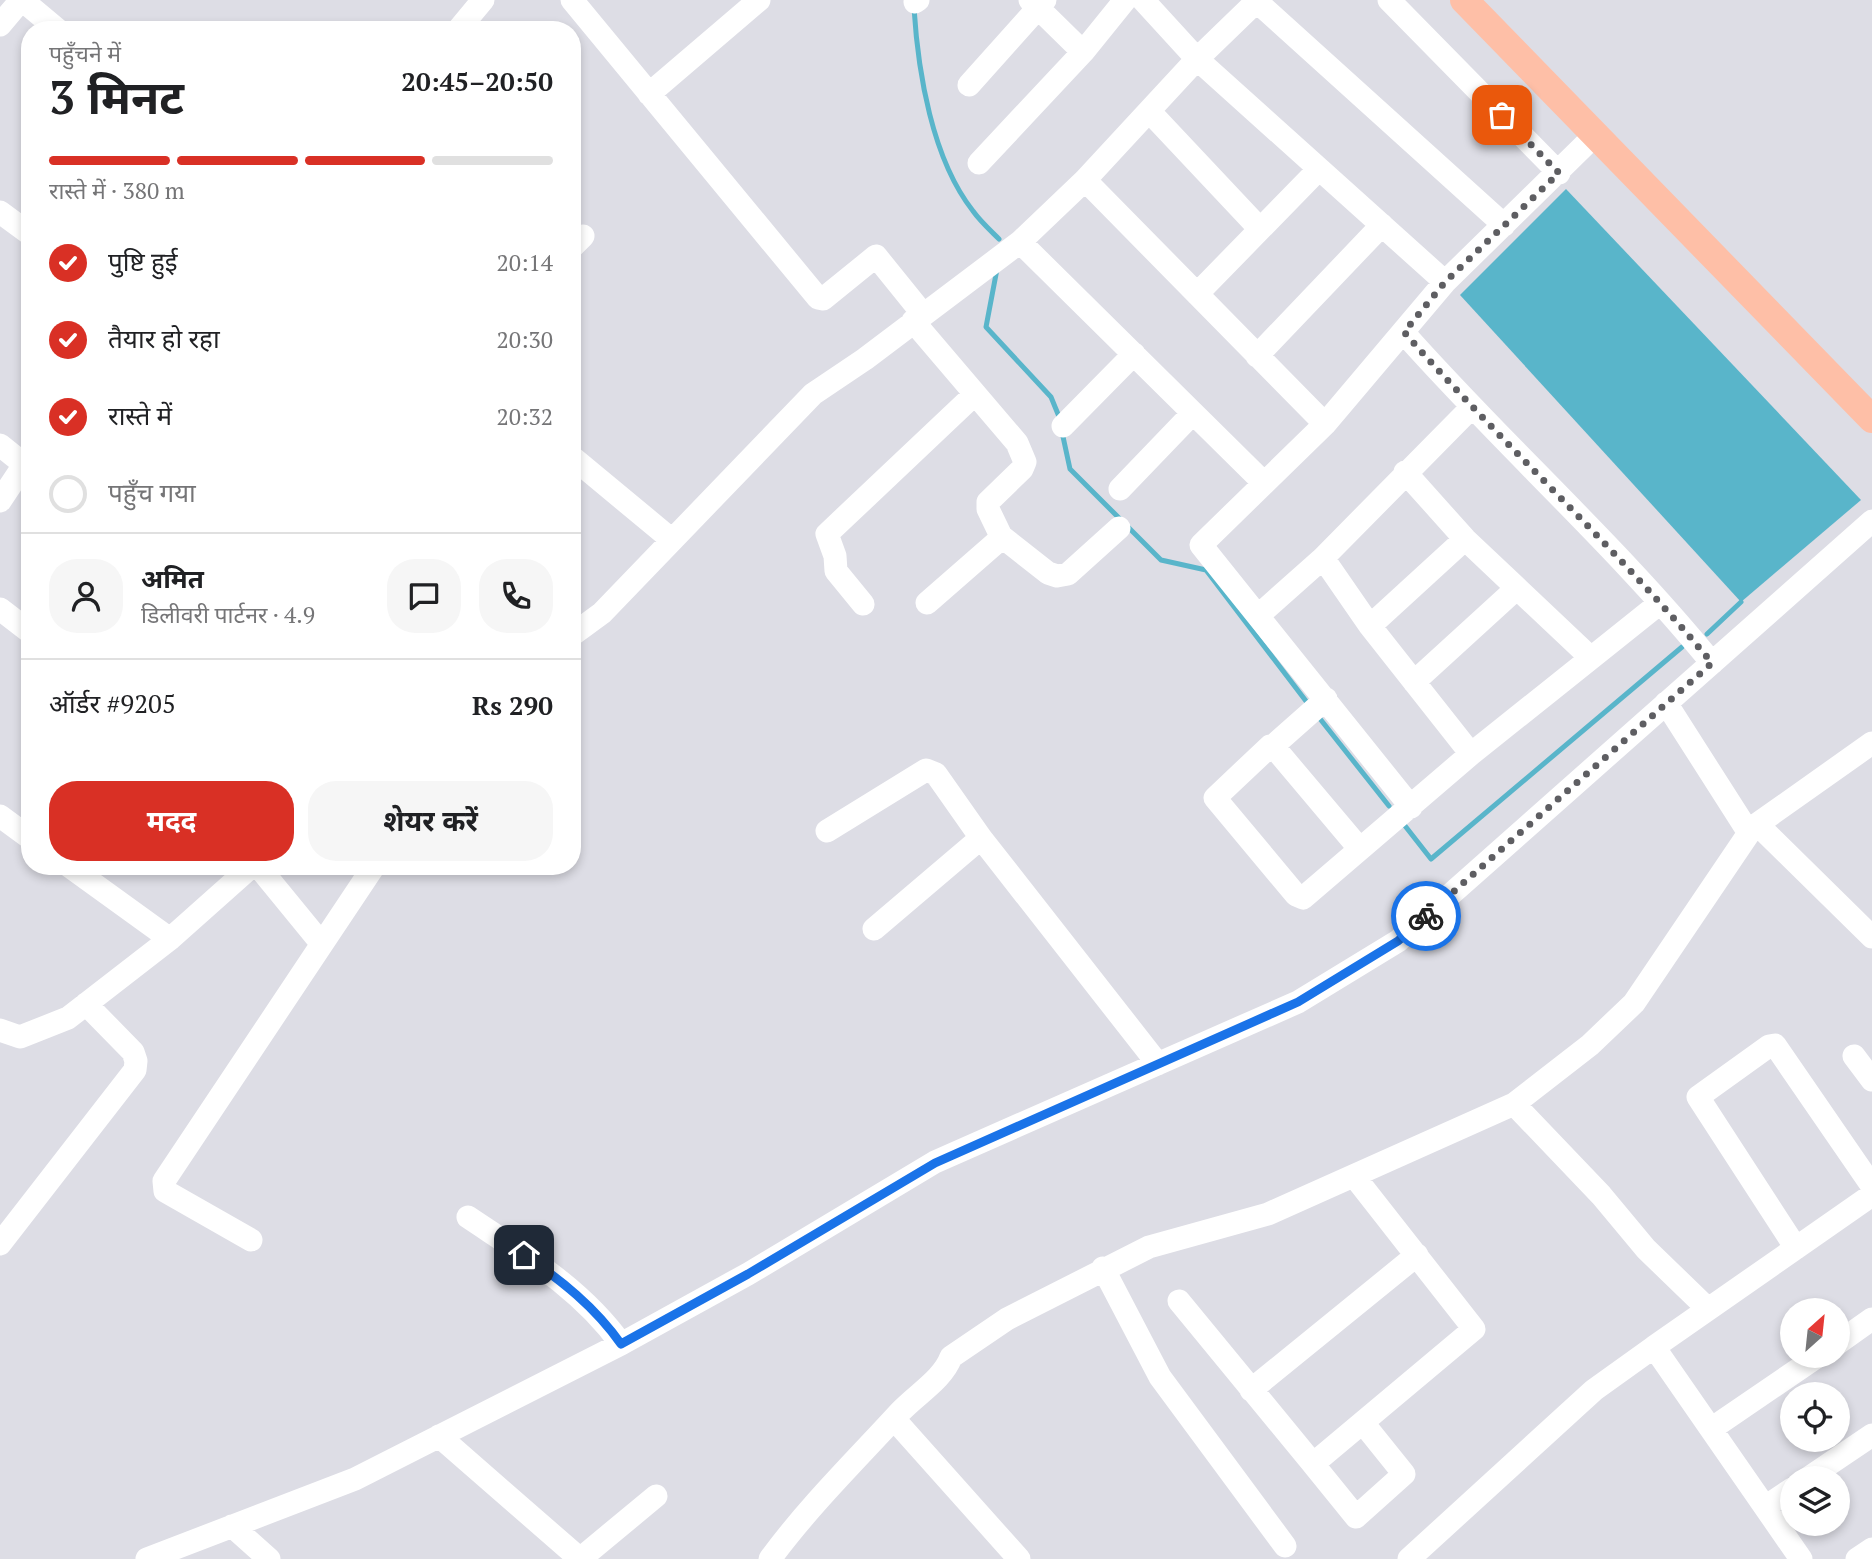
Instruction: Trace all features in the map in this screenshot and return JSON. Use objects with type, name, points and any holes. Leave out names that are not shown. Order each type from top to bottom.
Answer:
[{"type":"main road","points":[[1464,0],[1872,419]]},
{"type":"street","points":[[0,25],[22,0],[47,21]]},
{"type":"street","points":[[466,21],[483,0]]},
{"type":"street","points":[[572,0],[818,298],[823,299],[876,256],[917,317],[1024,454],[1022,469],[988,502],[988,509],[1001,536],[1048,573],[1057,576],[1068,574],[1119,528]]},
{"type":"street","points":[[649,94],[759,0]]},
{"type":"street","points":[[979,163],[1083,52],[1125,0]]},
{"type":"street","points":[[1143,0],[1197,59],[1445,282]]},
{"type":"street","points":[[1390,0],[1559,173]]},
{"type":"street","points":[[581,628],[602,613],[813,394],[865,359],[917,317],[1020,242],[1084,180],[1197,59],[1256,1],[1504,225]]},
{"type":"street","points":[[969,85],[1038,3],[1083,52]]},
{"type":"street","points":[[1149,111],[1260,229]]},
{"type":"street","points":[[1411,807],[1317,707],[1259,615],[1202,550],[1201,545],[1325,424],[1445,282],[1595,135]]},
{"type":"street","points":[[1197,294],[1319,169]]},
{"type":"street","points":[[1084,180],[1325,424]]},
{"type":"street","points":[[0,212],[21,227]]},
{"type":"street","points":[[1257,356],[1382,225]]},
{"type":"street","points":[[1020,242],[1264,483]]},
{"type":"street","points":[[1404,332],[1471,408],[1660,603],[1712,663]]},
{"type":"street","points":[[1063,426],[1134,355]]},
{"type":"street","points":[[863,604],[836,571],[835,556],[827,534],[975,394]]},
{"type":"street","points":[[1259,615],[1323,558],[1471,408]]},
{"type":"street","points":[[1120,489],[1193,413]]},
{"type":"street","points":[[0,445],[21,462]]},
{"type":"street","points":[[581,464],[673,540]]},
{"type":"street","points":[[1405,472],[1465,539],[1591,658]]},
{"type":"street","points":[[0,502],[21,475]]},
{"type":"street","points":[[146,1559],[355,1479],[621,1344],[748,1274],[935,1163],[1298,1002],[1398,941],[1872,521]]},
{"type":"street","points":[[927,603],[999,541],[1001,536]]},
{"type":"street","points":[[1370,626],[1465,539]]},
{"type":"street","points":[[1323,558],[1370,626],[1471,754]]},
{"type":"street","points":[[1414,682],[1517,588]]},
{"type":"street","points":[[1317,707],[1217,793],[1216,802],[1296,895],[1303,898],[1471,754],[1660,603]]},
{"type":"street","points":[[0,608],[21,625]]},
{"type":"street","points":[[1666,703],[1753,827],[1872,937]]},
{"type":"street","points":[[770,1559],[804,1515],[894,1419],[948,1367],[951,1357],[1007,1319],[1149,1247],[1268,1214],[1514,1104],[1590,1045],[1634,1003],[1753,827],[1872,743]]},
{"type":"street","points":[[1273,746],[1359,848]]},
{"type":"street","points":[[827,831],[926,770],[936,774],[981,838],[1158,1064]]},
{"type":"street","points":[[0,816],[21,831]]},
{"type":"street","points":[[874,929],[981,838]]},
{"type":"street","points":[[81,875],[170,939]]},
{"type":"street","points":[[0,1030],[20,1037],[68,1018],[170,939],[242,875]]},
{"type":"street","points":[[265,875],[321,943]]},
{"type":"street","points":[[251,1240],[165,1191],[163,1185],[368,875]]},
{"type":"street","points":[[0,1244],[135,1070],[133,1052],[86,1004]]},
{"type":"street","points":[[1796,1248],[1698,1097],[1769,1046],[1775,1045],[1872,1186]]},
{"type":"street","points":[[1854,1056],[1872,1080]]},
{"type":"street","points":[[1514,1104],[1601,1195],[1646,1249],[1708,1309]]},
{"type":"street","points":[[1313,1464],[1474,1329],[1354,1176]]},
{"type":"street","points":[[1409,1559],[1594,1390],[1872,1195]]},
{"type":"street","points":[[468,1217],[584,1300],[604,1320],[621,1344]]},
{"type":"street","points":[[1251,1390],[1417,1255]]},
{"type":"street","points":[[1103,1268],[1160,1377],[1285,1546]]},
{"type":"street","points":[[1179,1301],[1356,1517],[1405,1474],[1363,1423]]},
{"type":"street","points":[[1850,1335],[1872,1320]]},
{"type":"street","points":[[1654,1347],[1801,1559]]},
{"type":"street","points":[[1711,1429],[1800,1368]]},
{"type":"street","points":[[894,1419],[1019,1559]]},
{"type":"street","points":[[439,1436],[576,1557],[583,1559],[656,1496]]},
{"type":"street","points":[[1827,1466],[1872,1436]]},
{"type":"street","points":[[1765,1507],[1780,1497]]},
{"type":"street","points":[[232,1526],[269,1559]]},
{"type":"street","points":[[1857,1559],[1872,1549]]},
{"type":"water","points":[[1566,189],[1861,500],[1741,602],[1460,295]]},
{"type":"waterway","points":[[914,8],[919,59],[937,141],[959,190],[976,215],[999,239]]},
{"type":"waterway","points":[[997,269],[986,327],[1051,397],[1060,419]]},
{"type":"waterway","points":[[1062,432],[1070,469],[1161,560],[1206,570],[1309,705]]},
{"type":"waterway","points":[[1707,634],[1741,602]]},
{"type":"waterway","points":[[1402,822],[1431,859],[1682,647]]},
{"type":"waterway","points":[[1317,715],[1389,806]]},
{"type":"way so far","points":[[1426,916],[1712,663],[1660,603],[1471,408],[1404,332],[1445,282],[1559,173],[1502,115]]},
{"type":"route","points":[[524,1255],[584,1300],[604,1320],[621,1344],[748,1274],[935,1163],[1298,1002],[1398,941],[1426,916]]}]
